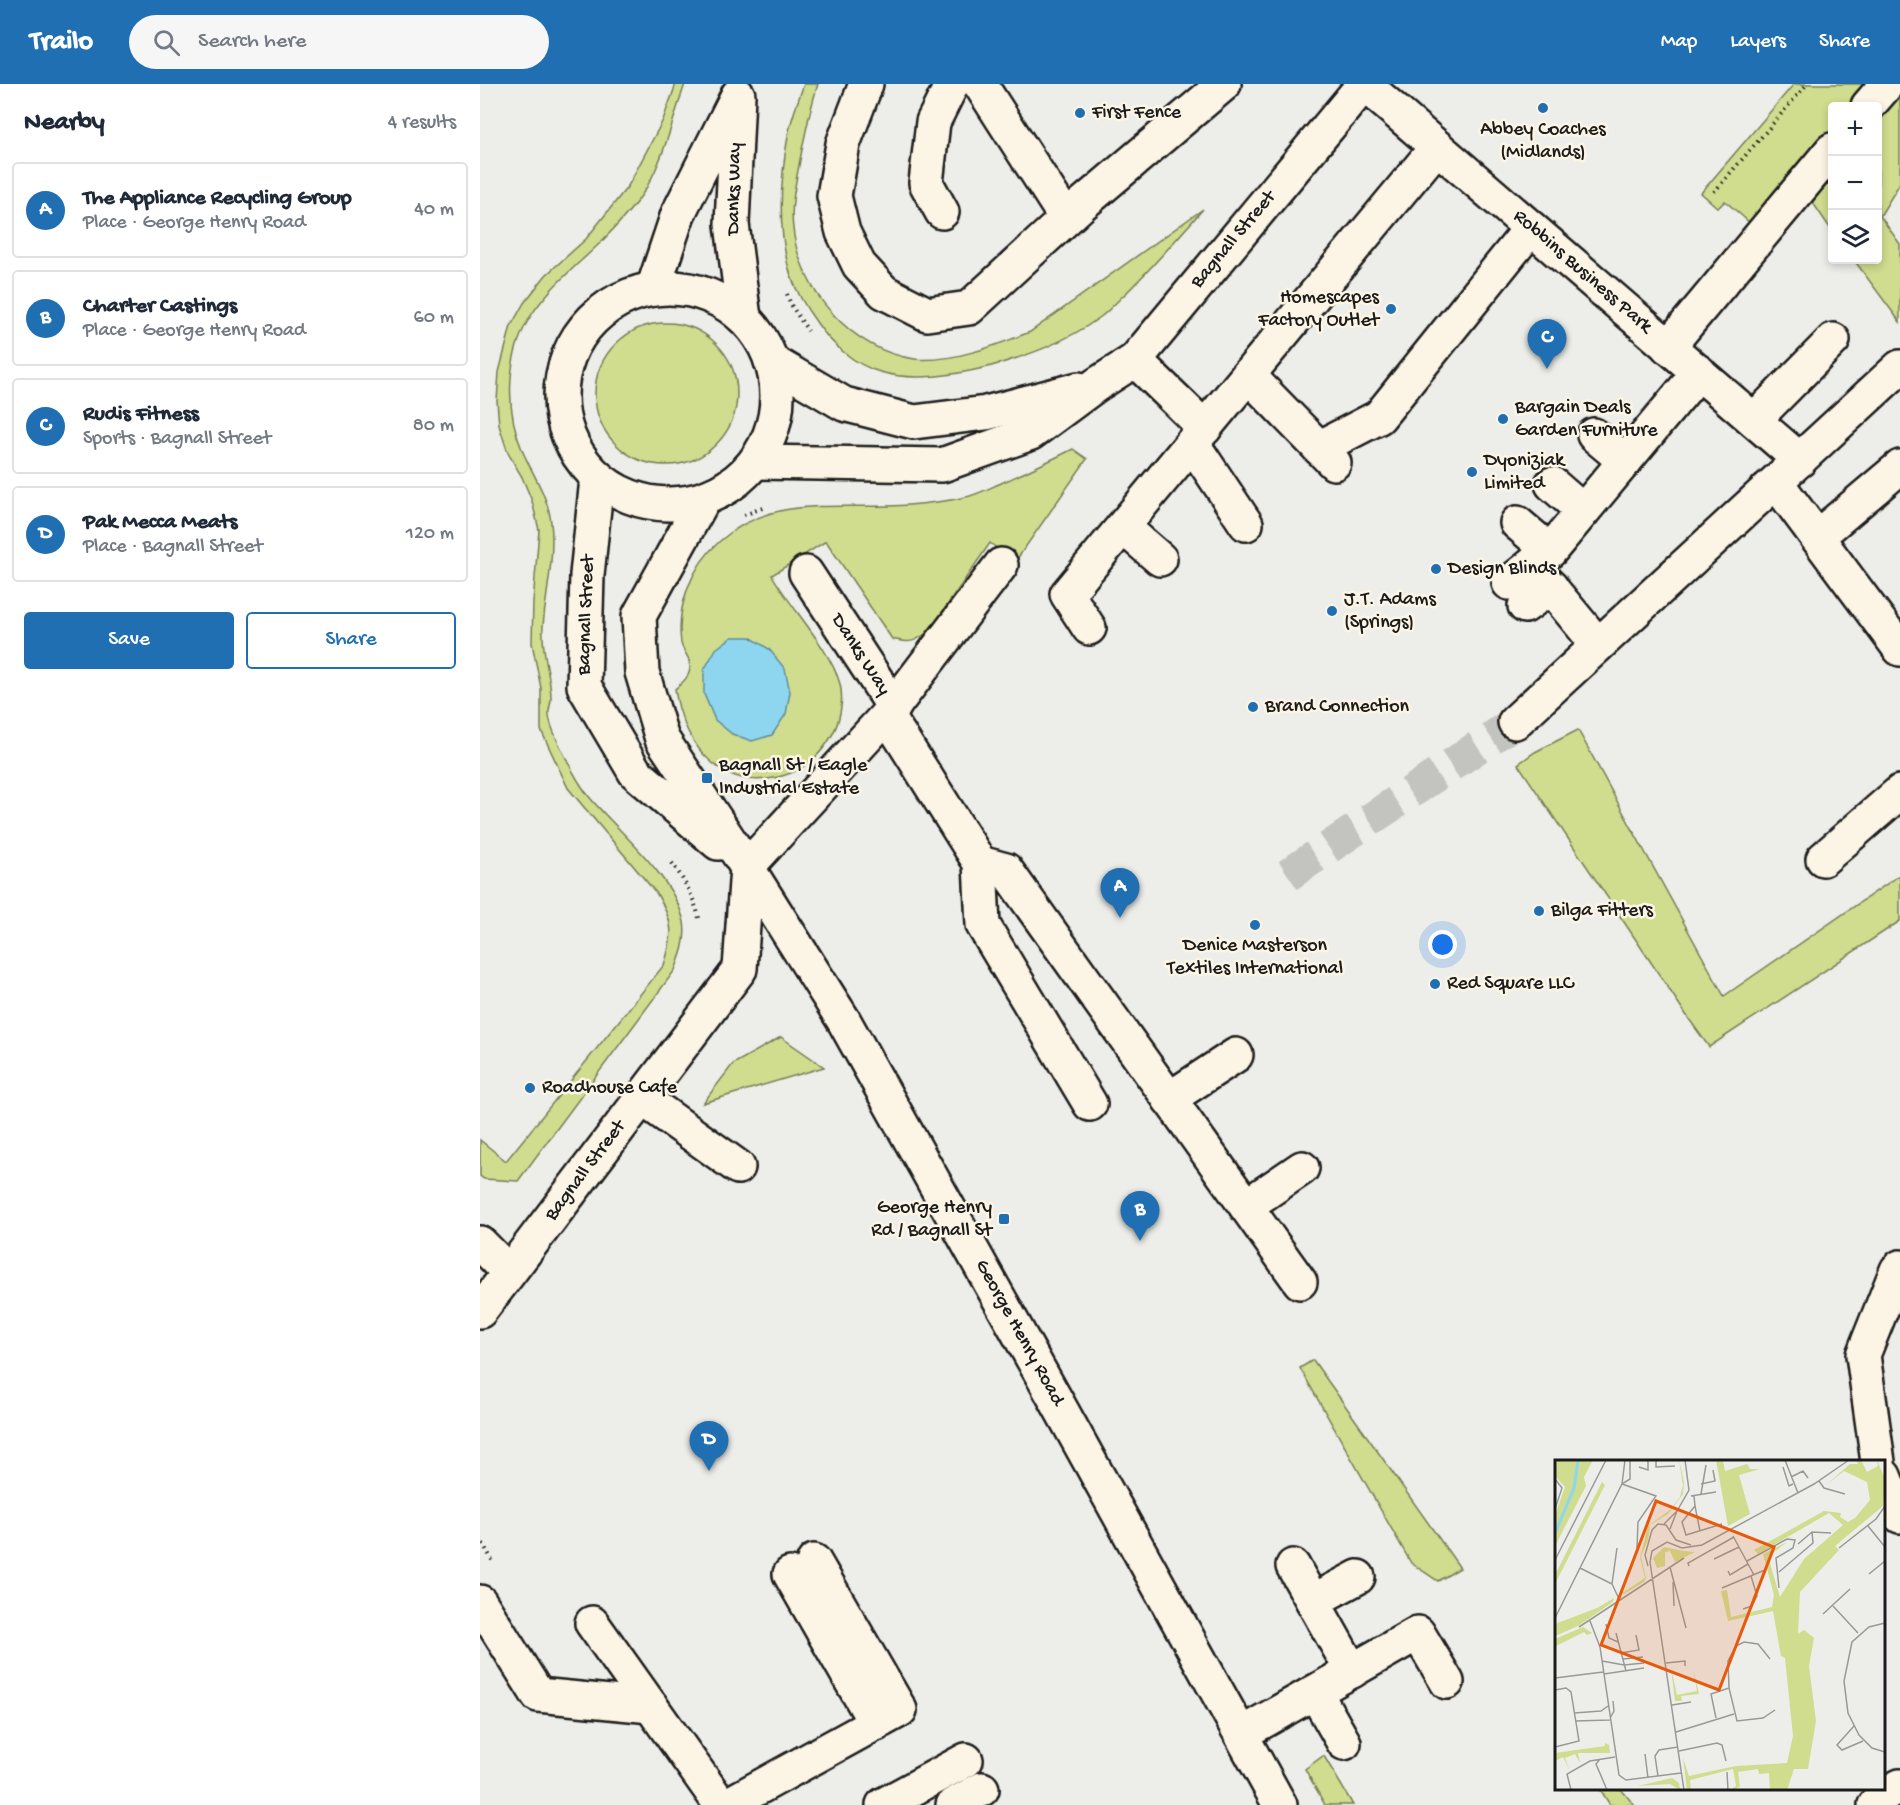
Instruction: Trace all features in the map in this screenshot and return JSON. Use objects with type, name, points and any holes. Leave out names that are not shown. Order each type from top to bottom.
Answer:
[{"type":"street","points":[[867,84],[843,144],[834,196],[843,232],[859,265],[884,292],[927,314],[969,308],[1066,218],[1224,84]]},
{"type":"street","points":[[942,212],[926,183],[933,122],[952,84]]},
{"type":"street","points":[[980,84],[1066,218]]},
{"type":"street","name":"Robbins Business Park","points":[[1364,84],[1800,460]]},
{"type":"street","name":"Bagnall Street","points":[[756,462],[942,465],[1031,433],[1096,385],[1135,360],[1364,84]]},
{"type":"street","points":[[1871,102],[1887,84]]},
{"type":"street","name":"Danks Way","points":[[653,289],[678,214],[739,90]]},
{"type":"street","name":"Danks Way","points":[[739,90],[732,224],[744,318]]},
{"type":"street","points":[[1089,628],[1067,594],[1437,147]]},
{"type":"street","points":[[1668,347],[1828,156]]},
{"type":"street","points":[[1248,375],[1327,456],[1379,417],[1401,404],[1531,228]]},
{"type":"street","points":[[683,288],[705,294],[726,304],[744,318],[760,338],[771,361],[777,386],[776,415],[768,440],[756,462],[723,490],[703,500],[677,505],[655,504],[630,498],[597,479],[581,461],[562,422],[560,399],[563,371],[569,353],[580,333],[596,314],[620,299],[653,289],[683,288]]},
{"type":"street","points":[[1754,420],[1833,340]]},
{"type":"street","points":[[1135,360],[1198,436],[1246,524]]},
{"type":"street","name":"Bagnall Street","points":[[771,361],[844,404],[914,422],[987,413],[1096,385]]},
{"type":"street","points":[[1515,722],[1900,367]]},
{"type":"street","points":[[1534,578],[1583,511],[1699,372]]},
{"type":"street","points":[[1594,435],[1624,460]]},
{"type":"street","points":[[1817,537],[1900,467]]},
{"type":"street","name":"Bagnall Street","points":[[480,1311],[740,969],[747,867],[635,772],[584,686],[587,575],[597,479]]},
{"type":"street","points":[[1776,482],[1900,649]]},
{"type":"street","points":[[1552,484],[1583,511]]},
{"type":"street","points":[[703,500],[639,616],[642,672],[662,739],[747,867],[890,711],[1001,565]]},
{"type":"street","points":[[1517,523],[1534,578],[1598,645]]},
{"type":"street","points":[[1123,527],[1160,560]]},
{"type":"street","name":"Danks Way","points":[[806,573],[890,711],[1300,1282]]},
{"type":"street","points":[[1823,859],[1900,792]]},
{"type":"street","points":[[1001,865],[983,925],[1090,1104]]},
{"type":"street","name":"George Henry Road","points":[[747,867],[844,1021],[1280,1805]]},
{"type":"street","points":[[1169,1099],[1236,1055]]},
{"type":"street","points":[[642,1098],[738,1167]]},
{"type":"street","points":[[1246,1206],[1302,1168]]},
{"type":"street","points":[[480,1243],[509,1272]]},
{"type":"street","points":[[1878,1460],[1863,1355],[1900,1267]]},
{"type":"street","points":[[1885,1478],[1900,1516]]},
{"type":"street","points":[[1293,1566],[1352,1671]]},
{"type":"street","points":[[727,1805],[900,1710],[802,1568]]},
{"type":"street","points":[[1313,1601],[1358,1577]]},
{"type":"street","points":[[480,1602],[538,1695],[651,1706]]},
{"type":"street","points":[[592,1623],[721,1805]]},
{"type":"street","points":[[1241,1734],[1418,1633],[1448,1682]]},
{"type":"street","points":[[1315,1692],[1344,1743]]},
{"type":"street","points":[[883,1805],[966,1760]]},
{"type":"street","points":[[1875,1805],[1886,1793],[1900,1786]]},
{"type":"street","points":[[953,1805],[982,1789]]},
{"type":"path","points":[[1714,192],[1807,84]]},
{"type":"path","points":[[671,861],[684,880],[699,918]]},
{"type":"green space","points":[[676,84],[685,84],[661,157],[648,184],[621,221],[558,282],[532,314],[514,356],[510,389],[517,437],[543,494],[551,522],[551,561],[543,635],[551,698],[549,713],[551,724],[569,765],[583,788],[645,857],[669,889],[684,922],[684,941],[675,970],[518,1181],[484,1179],[480,1176],[480,1140],[506,1161],[664,965],[670,945],[671,929],[667,913],[657,894],[568,788],[541,730],[541,688],[532,643],[539,530],[532,501],[508,453],[499,425],[497,401],[499,372],[511,326],[524,303],[546,275],[586,239],[628,186],[663,120]]},
{"type":"green space","points":[[804,84],[818,84],[794,194],[792,219],[797,251],[818,295],[833,314],[870,344],[892,354],[929,360],[959,356],[1030,332],[1203,209],[1154,265],[1102,316],[1060,341],[1017,358],[962,373],[906,377],[880,372],[853,359],[836,346],[809,312],[791,276],[782,224],[783,171],[789,130]]},
{"type":"green space","points":[[1794,84],[1876,84],[1860,102],[1828,102],[1828,142],[1758,230],[1725,201],[1718,208],[1701,193]]},
{"type":"green space","points":[[1900,95],[1900,183],[1882,213],[1882,156],[1882,117]]},
{"type":"green space","points":[[1828,180],[1828,225],[1811,200]]},
{"type":"green space","points":[[1882,219],[1900,244],[1900,322],[1857,264],[1882,264]]},
{"type":"green space","points":[[666,323],[693,329],[716,344],[731,367],[737,394],[731,421],[716,444],[693,459],[666,465],[639,459],[616,444],[601,421],[595,394],[601,367],[616,344],[639,329]]},
{"type":"green space","points":[[1073,449],[1087,459],[1015,562],[990,543],[930,630],[917,639],[908,642],[892,639],[826,541],[772,575],[819,643],[835,671],[842,697],[837,725],[826,745],[814,758],[800,769],[783,776],[754,779],[735,776],[719,768],[706,757],[685,726],[675,689],[686,678],[690,668],[681,643],[680,629],[688,587],[701,562],[720,541],[739,527],[759,517],[779,511],[822,506],[909,505],[970,496]]},
{"type":"green space","points":[[1578,730],[1724,996],[1900,875],[1900,921],[1709,1047],[1518,764],[1535,752]]},
{"type":"green space","points":[[781,1037],[824,1067],[703,1103],[733,1064]]},
{"type":"green space","points":[[1313,1360],[1460,1568],[1438,1581],[1411,1563],[1300,1368]]},
{"type":"green space","points":[[1323,1756],[1353,1805],[1325,1805],[1305,1769]]},
{"type":"green space","points":[[1601,1790],[1622,1790],[1634,1805],[1610,1805]]},
{"type":"water","points":[[732,637],[750,637],[769,649],[785,669],[790,692],[786,714],[772,735],[752,741],[732,734],[715,720],[704,694],[704,670],[716,649]]},
{"type":"tunnel","points":[[1288,875],[1515,722]]},
{"type":"place","name":"Abbey Coaches (Midlands)","points":[[1543,108]]},
{"type":"place","name":"First Fence","points":[[1080,113]]},
{"type":"place","name":"Homescapes Factory Outlet","points":[[1391,309]]},
{"type":"place","name":"Rudis Fitness","points":[[1547,369]]},
{"type":"place","name":"Bargain Deals Garden Furniture","points":[[1503,419]]},
{"type":"place","name":"Dyoniziak Limited","points":[[1472,472]]},
{"type":"place","name":"Design Blinds","points":[[1436,569]]},
{"type":"place","name":"J.T. Adams (Springs)","points":[[1332,611]]},
{"type":"place","name":"Brand Connection","points":[[1253,707]]},
{"type":"place","name":"Bagnall St / Eagle Industrial Estate","points":[[707,778]]},
{"type":"place","name":"Bilga Fitters","points":[[1539,911]]},
{"type":"place","name":"The Appliance Recycling Group","points":[[1120,918]]},
{"type":"place","name":"Denice Masterson Textiles International","points":[[1255,925]]},
{"type":"place","name":"Red Square LLC","points":[[1435,984]]},
{"type":"place","name":"Roadhouse Cafe","points":[[530,1088]]},
{"type":"place","name":"George Henry Rd / Bagnall St","points":[[1004,1219]]},
{"type":"place","name":"Charter Castings","points":[[1140,1241]]},
{"type":"place","name":"Pak Mecca Meats","points":[[709,1471]]}]
